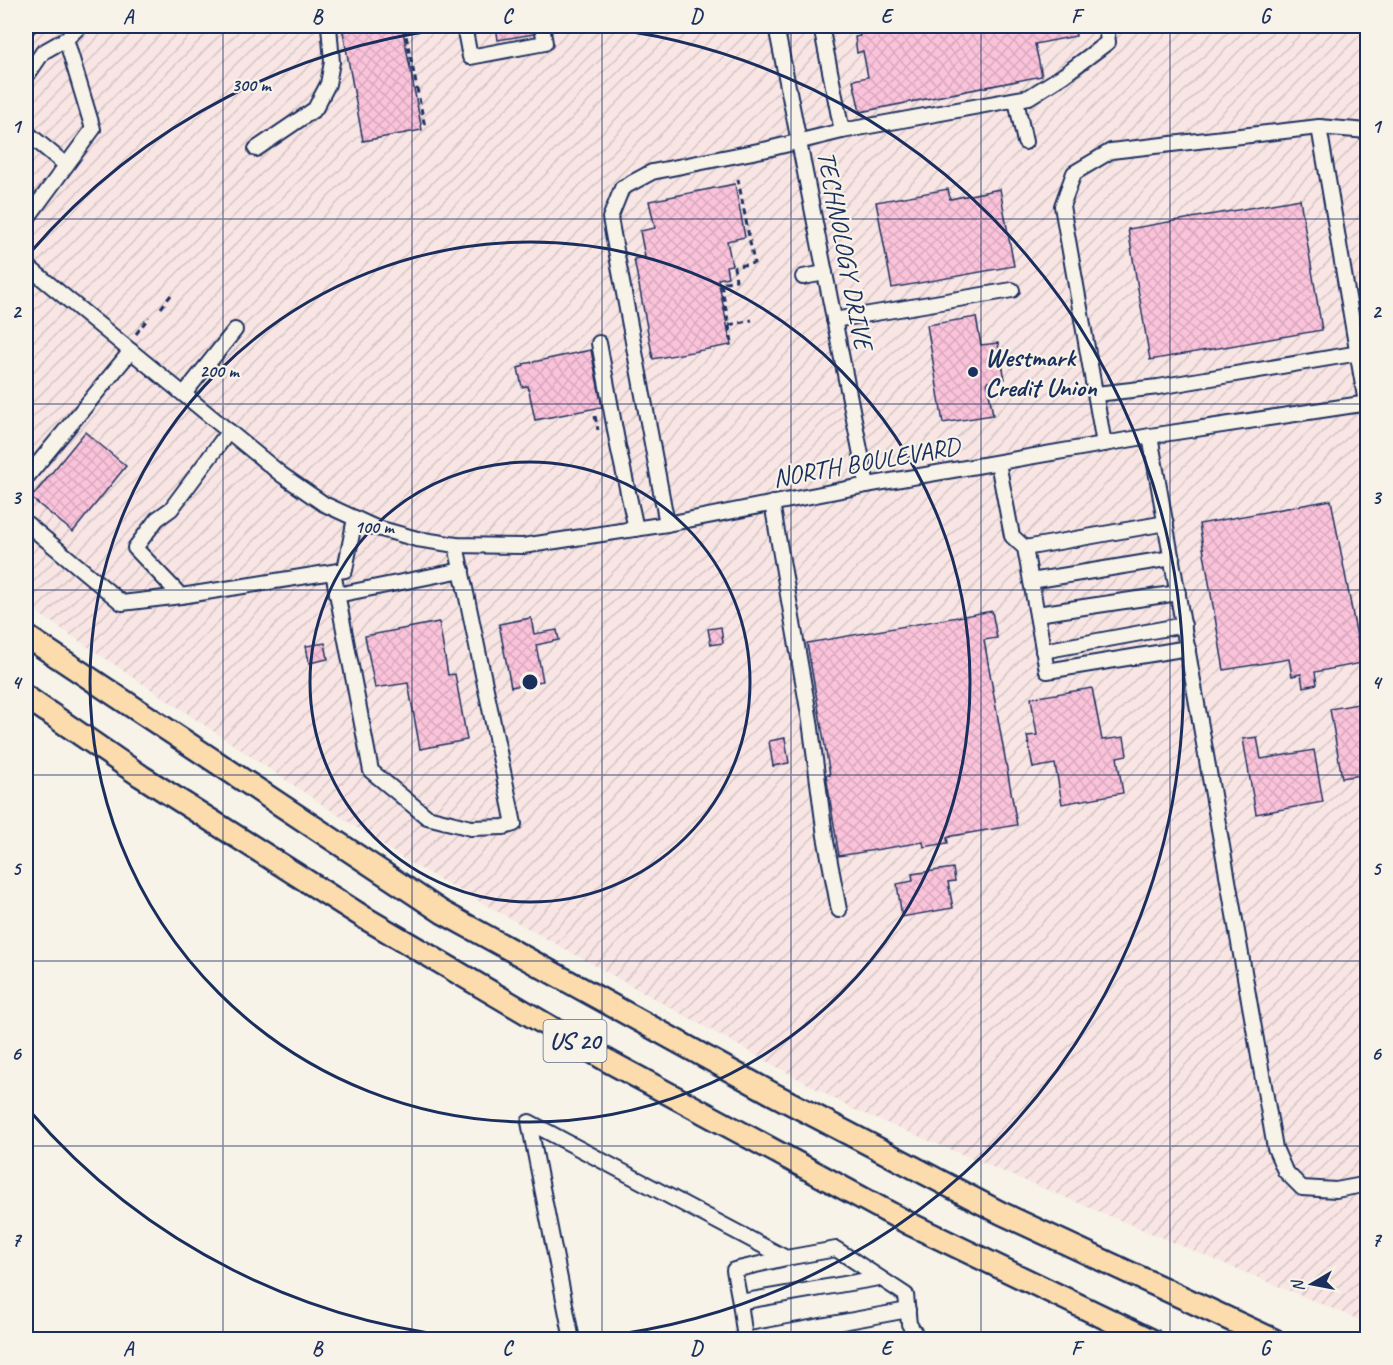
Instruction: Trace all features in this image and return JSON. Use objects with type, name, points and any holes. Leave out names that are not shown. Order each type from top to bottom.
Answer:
[{"type":"highway","name":"US 20","points":[[26,636],[442,912],[773,1094],[1001,1213],[1274,1340]]},
{"type":"highway","name":"US 20","points":[[26,697],[141,776],[365,918],[608,1061],[910,1224],[1151,1340]]},
{"type":"street","points":[[26,29],[29,26]]},
{"type":"street","points":[[26,77],[43,52],[66,39],[80,26]]},
{"type":"street","points":[[256,149],[315,109],[328,84],[332,62],[329,26]]},
{"type":"street","points":[[464,26],[470,57],[545,43],[542,26]]},
{"type":"street","name":"TECHNOLOGY DRIVE","points":[[777,26],[867,484]]},
{"type":"street","points":[[821,26],[842,131]]},
{"type":"street","points":[[667,524],[610,218],[622,188],[652,172],[768,149],[842,131],[1029,97],[1064,75],[1108,42],[1106,26]]},
{"type":"street","points":[[26,220],[93,129],[66,39]]},
{"type":"street","points":[[1016,100],[1025,142]]},
{"type":"street","points":[[1319,127],[1363,352],[1367,403]]},
{"type":"street","points":[[1104,444],[1062,206],[1074,173],[1111,151],[1319,127],[1368,130]]},
{"type":"street","points":[[26,132],[66,165]]},
{"type":"street","name":"NORTH BOULEVARD","points":[[26,265],[282,475],[324,504],[374,527],[417,539],[456,545],[523,546],[636,529],[867,484],[1150,436],[1367,403]]},
{"type":"street","points":[[803,277],[825,273]]},
{"type":"street","points":[[834,320],[1012,290]]},
{"type":"street","points":[[184,394],[235,330]]},
{"type":"street","points":[[599,343],[636,529]]},
{"type":"street","points":[[26,478],[131,351]]},
{"type":"street","points":[[1096,394],[1158,387],[1363,352]]},
{"type":"street","points":[[181,596],[135,548],[157,519],[171,509],[229,431]]},
{"type":"street","points":[[1150,436],[1275,1148],[1285,1171],[1302,1188],[1336,1190],[1368,1184]]},
{"type":"street","points":[[998,463],[1012,536],[1025,548],[1047,671],[1188,648]]},
{"type":"street","points":[[772,503],[810,721],[825,836],[839,910]]},
{"type":"street","points":[[26,523],[122,603],[345,570],[355,518]]},
{"type":"street","points":[[1025,548],[1166,523]]},
{"type":"street","points":[[333,572],[371,771],[427,817],[471,828],[504,827],[514,824],[456,545]]},
{"type":"street","points":[[1031,581],[1172,558]]},
{"type":"street","points":[[337,595],[462,570]]},
{"type":"street","points":[[1037,614],[1178,592]]},
{"type":"street","points":[[1043,651],[1184,625]]},
{"type":"street","points":[[572,1340],[529,1122],[786,1258]]},
{"type":"street","points":[[908,1310],[744,1339],[734,1270],[836,1249],[906,1295],[908,1310],[909,1324],[919,1340]]},
{"type":"street","points":[[740,1302],[879,1278]]},
{"type":"path","points":[[405,26],[424,127]]},
{"type":"path","points":[[732,342],[721,283],[736,280],[734,267],[754,263],[738,179]]},
{"type":"path","points":[[161,308],[171,295]]},
{"type":"path","points":[[136,334],[149,317]]},
{"type":"path","points":[[729,325],[752,320]]},
{"type":"path","points":[[595,416],[598,430]]},
{"type":"shaded area","points":[[26,26],[1367,26],[1367,1323],[853,1109],[405,860],[26,605]]},
{"type":"building","points":[[342,26],[402,26],[422,130],[363,141]]},
{"type":"building","points":[[496,26],[533,26],[534,34],[498,40]]},
{"type":"building","points":[[857,26],[1074,26],[1076,36],[1035,44],[1042,76],[860,112],[853,80],[868,77],[863,51],[857,53],[855,37],[860,36]]},
{"type":"building","points":[[735,184],[745,237],[727,241],[732,265],[726,266],[728,277],[718,279],[731,345],[653,359],[634,259],[645,257],[640,231],[655,228],[649,201]]},
{"type":"building","points":[[948,189],[950,199],[1000,189],[1014,266],[892,288],[876,202]]},
{"type":"building","points":[[1300,199],[1322,330],[1150,360],[1128,229]]},
{"type":"building","name":"Westmark Credit Union","points":[[976,317],[981,345],[998,343],[1005,379],[987,382],[993,415],[943,423],[927,325]]},
{"type":"building","points":[[591,350],[602,407],[535,420],[528,386],[522,387],[518,368],[524,366],[523,364]]},
{"type":"building","points":[[85,432],[126,466],[73,532],[31,498]]},
{"type":"building","points":[[1331,500],[1362,663],[1315,672],[1317,684],[1303,687],[1301,674],[1292,676],[1289,659],[1224,670],[1199,524]]},
{"type":"building","points":[[992,611],[997,638],[984,640],[1017,825],[952,836],[947,838],[948,843],[924,847],[923,842],[839,856],[826,775],[830,775],[807,643]]},
{"type":"building","points":[[531,618],[534,634],[557,630],[559,640],[536,645],[543,681],[511,687],[499,624]]},
{"type":"building","points":[[439,622],[448,675],[455,674],[467,740],[420,749],[408,683],[375,688],[365,636]]},
{"type":"building","points":[[721,627],[723,643],[711,645],[708,629]]},
{"type":"building","points":[[325,643],[328,659],[309,663],[306,646]]},
{"type":"building","points":[[1092,688],[1102,740],[1124,737],[1127,755],[1117,757],[1123,793],[1062,804],[1055,764],[1033,768],[1027,736],[1037,735],[1031,698]]},
{"type":"building","points":[[1363,703],[1368,727],[1368,774],[1342,778],[1330,709]]},
{"type":"building","points":[[1257,737],[1261,759],[1314,750],[1323,802],[1256,814],[1243,739]]},
{"type":"building","points":[[785,738],[789,763],[773,766],[769,741]]},
{"type":"building","points":[[953,868],[955,881],[948,882],[953,908],[902,917],[897,884],[913,881],[912,874]]},
{"type":"place","name":"Westmark Credit Union","points":[[973,372]]}]
